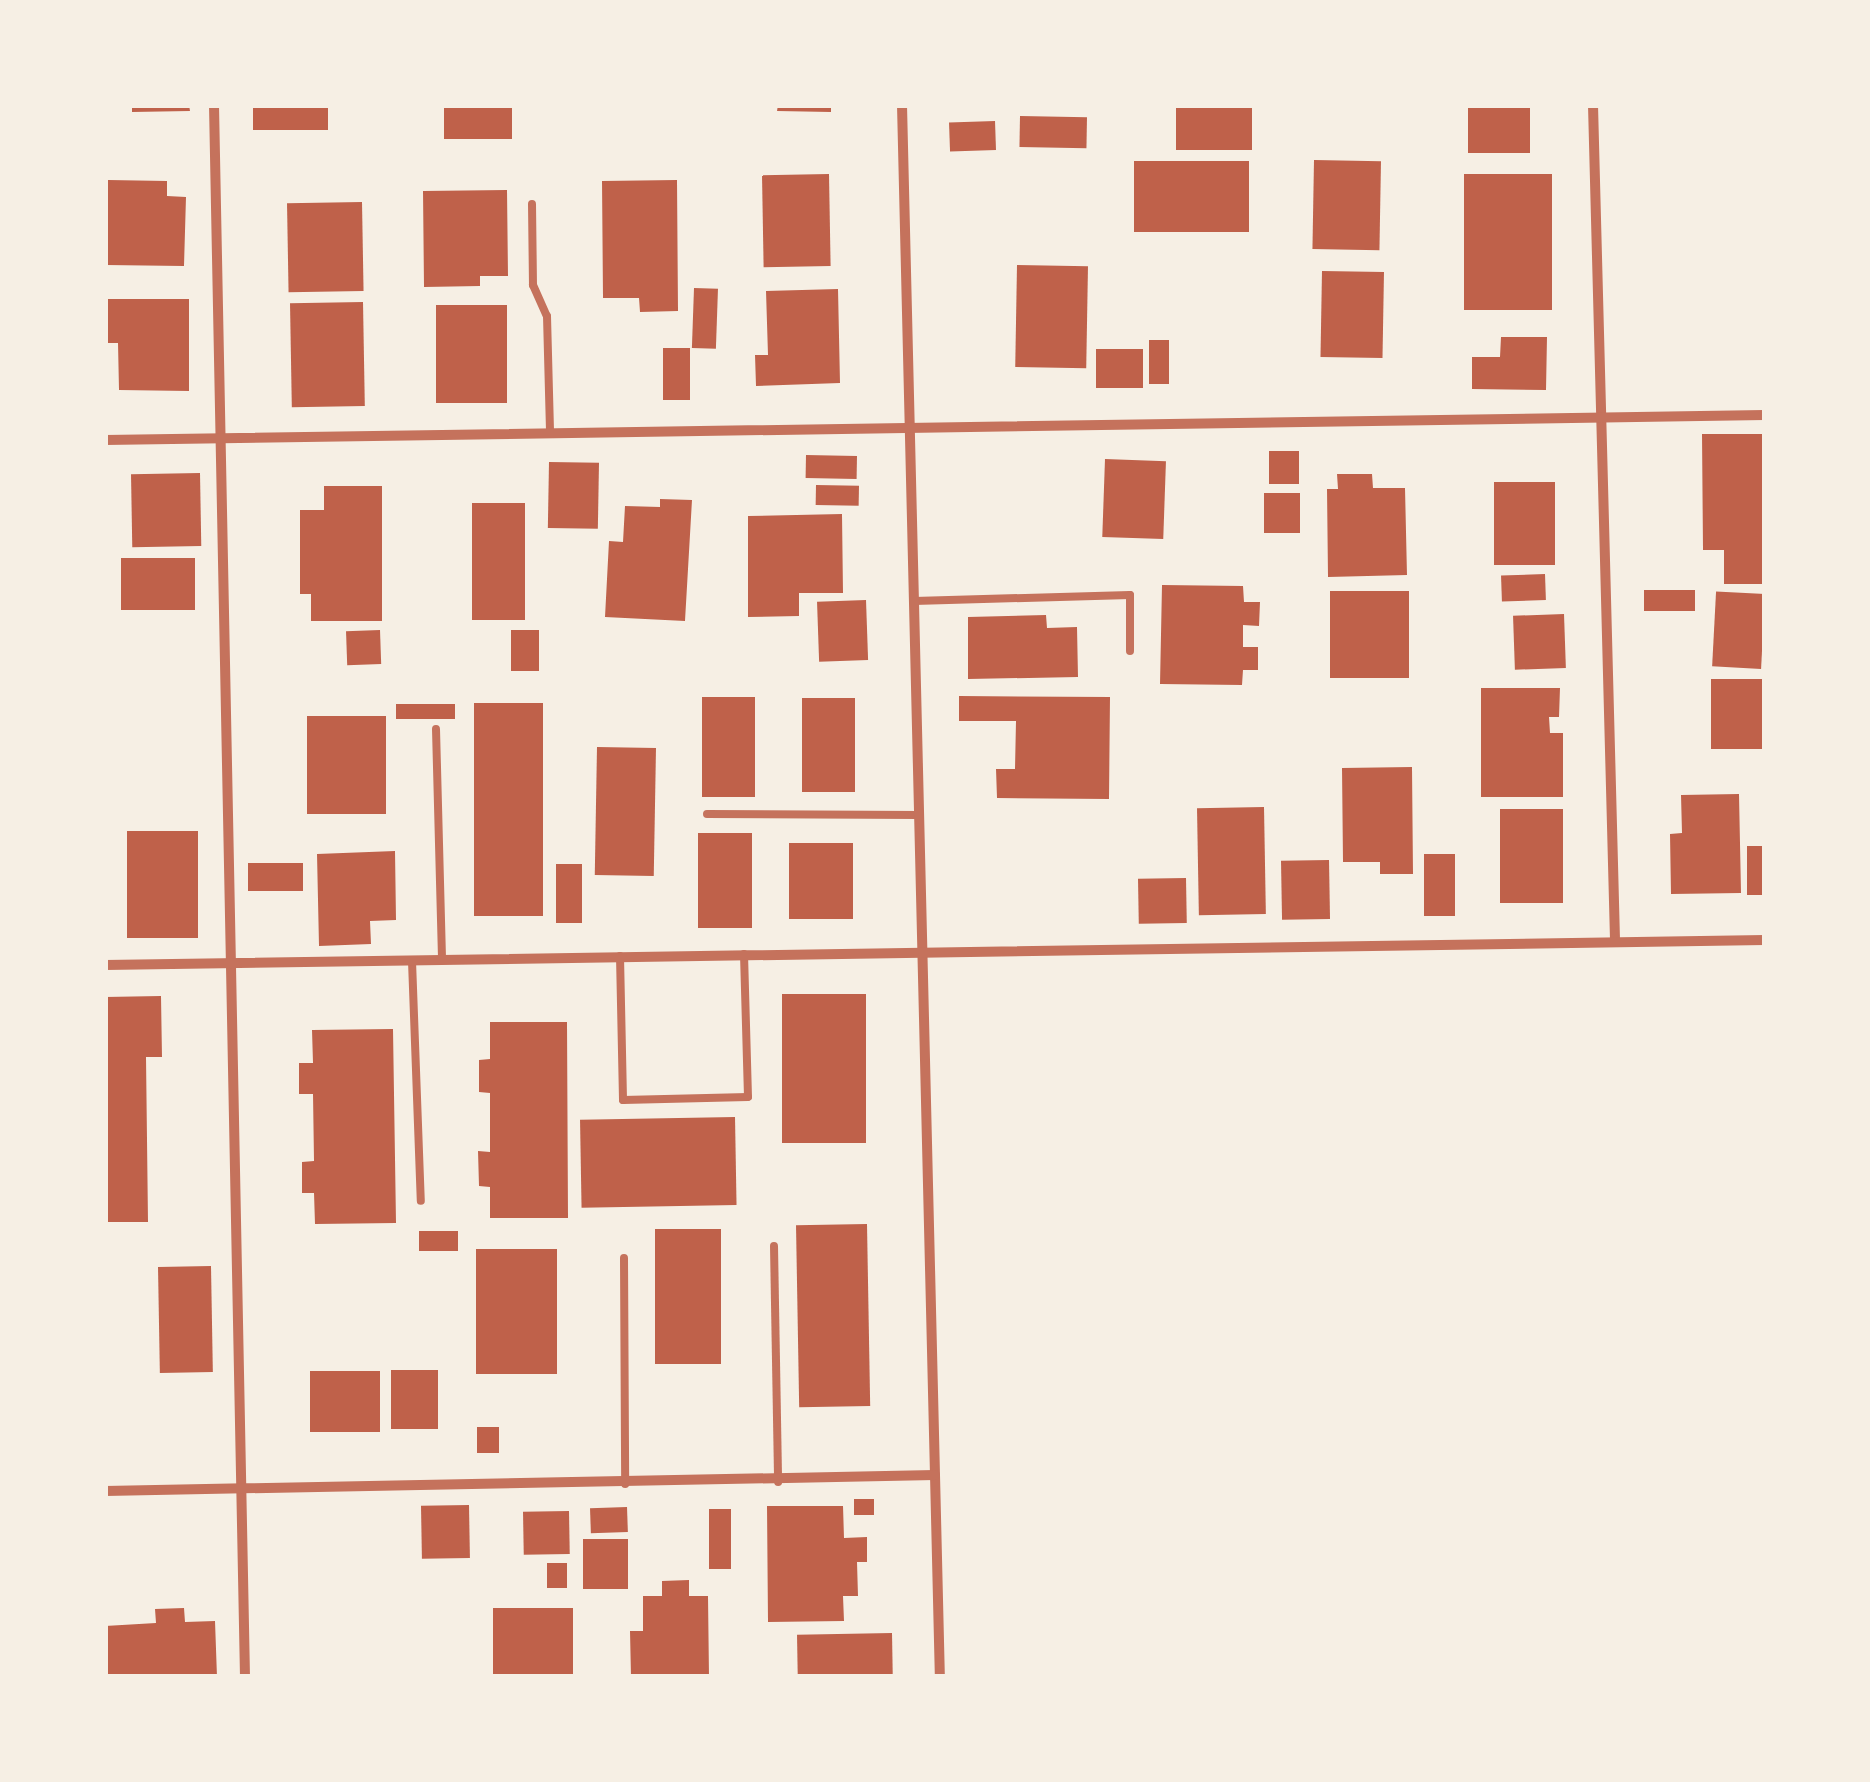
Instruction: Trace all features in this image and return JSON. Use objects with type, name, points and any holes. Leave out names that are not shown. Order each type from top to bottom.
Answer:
[{"type":"street","points":[[214,105],[223,439],[226,964],[245,1677]]},
{"type":"street","points":[[902,105],[940,1677]]},
{"type":"street","points":[[1593,105],[1604,418],[1614,942]]},
{"type":"street","points":[[105,440],[910,424],[1765,415]]},
{"type":"street","points":[[105,965],[1765,940]]},
{"type":"street","points":[[105,1491],[625,1485],[936,1475]]},
{"type":"lane","points":[[532,204],[533,285],[548,316],[550,432]]},
{"type":"lane","points":[[914,601],[1130,595],[1130,651]]},
{"type":"lane","points":[[436,729],[442,960]]},
{"type":"lane","points":[[708,814],[919,815]]},
{"type":"lane","points":[[620,956],[623,1100],[640,1100],[748,1097],[744,954]]},
{"type":"lane","points":[[412,961],[421,1201]]},
{"type":"lane","points":[[774,1246],[778,1482]]},
{"type":"lane","points":[[624,1258],[625,1485]]},
{"type":"building","points":[[132,105],[189,105],[190,111],[132,112]]},
{"type":"building","points":[[253,105],[328,105],[328,130],[253,130]]},
{"type":"building","points":[[444,105],[512,105],[512,139],[444,139]]},
{"type":"building","points":[[778,105],[831,105],[831,112],[777,111]]},
{"type":"building","points":[[1176,105],[1252,105],[1252,150],[1176,150]]},
{"type":"building","points":[[1468,105],[1530,105],[1530,153],[1468,153]]},
{"type":"building","points":[[1020,116],[1087,117],[1086,148],[1019,147]]},
{"type":"building","points":[[995,121],[996,150],[950,152],[949,123]]},
{"type":"building","points":[[1314,160],[1381,161],[1379,250],[1312,249]]},
{"type":"building","points":[[1134,161],[1249,161],[1249,232],[1134,232]]},
{"type":"building","points":[[829,174],[831,266],[764,267],[762,175]]},
{"type":"building","points":[[1464,174],[1552,174],[1552,310],[1464,310]]},
{"type":"building","points":[[108,180],[167,181],[167,196],[186,197],[184,266],[106,265]]},
{"type":"building","points":[[677,180],[678,311],[640,312],[639,298],[603,298],[602,181]]},
{"type":"building","points":[[507,190],[508,276],[480,276],[480,286],[424,287],[423,191]]},
{"type":"building","points":[[362,202],[364,291],[289,292],[287,203]]},
{"type":"building","points":[[1017,265],[1088,266],[1086,368],[1015,367]]},
{"type":"building","points":[[1322,271],[1384,272],[1382,358],[1320,357]]},
{"type":"building","points":[[694,288],[718,289],[716,349],[692,348]]},
{"type":"building","points":[[838,289],[840,383],[756,386],[755,355],[768,355],[766,291]]},
{"type":"building","points":[[105,299],[189,299],[189,391],[119,390],[118,343],[105,343]]},
{"type":"building","points":[[363,302],[365,406],[292,407],[290,303]]},
{"type":"building","points":[[436,305],[507,305],[507,403],[436,403]]},
{"type":"building","points":[[1501,337],[1547,337],[1546,390],[1472,389],[1472,357],[1500,357]]},
{"type":"building","points":[[1149,340],[1169,340],[1169,384],[1149,384]]},
{"type":"building","points":[[663,348],[690,348],[690,400],[663,400]]},
{"type":"building","points":[[1096,349],[1143,349],[1143,388],[1096,388]]},
{"type":"building","points":[[1702,434],[1765,434],[1765,584],[1724,584],[1724,550],[1703,550]]},
{"type":"building","points":[[1269,451],[1299,451],[1299,484],[1269,484]]},
{"type":"building","points":[[806,455],[857,456],[857,479],[806,478]]},
{"type":"building","points":[[1105,459],[1166,461],[1163,539],[1102,537]]},
{"type":"building","points":[[549,462],[599,463],[598,529],[548,528]]},
{"type":"building","points":[[200,473],[201,546],[132,547],[131,474]]},
{"type":"building","points":[[1337,474],[1372,474],[1373,488],[1405,488],[1407,575],[1328,577],[1327,489],[1338,489]]},
{"type":"building","points":[[1494,482],[1555,482],[1555,565],[1494,565]]},
{"type":"building","points":[[816,485],[859,486],[859,506],[816,505]]},
{"type":"building","points":[[324,486],[382,486],[382,621],[311,621],[311,594],[300,594],[300,510],[324,510]]},
{"type":"building","points":[[1264,493],[1300,493],[1300,533],[1264,533]]},
{"type":"building","points":[[660,499],[692,500],[685,621],[605,617],[609,541],[623,542],[625,506],[660,507]]},
{"type":"building","points":[[472,503],[525,503],[525,620],[472,620]]},
{"type":"building","points":[[842,514],[843,593],[799,593],[799,616],[748,617],[748,516]]},
{"type":"building","points":[[121,558],[195,558],[195,610],[121,610]]},
{"type":"building","points":[[1545,574],[1546,600],[1502,602],[1501,576]]},
{"type":"building","points":[[1162,585],[1243,586],[1244,602],[1260,602],[1259,626],[1243,625],[1243,647],[1258,647],[1258,670],[1243,670],[1242,685],[1160,684]]},
{"type":"building","points":[[1644,590],[1695,590],[1695,611],[1644,611]]},
{"type":"building","points":[[1330,591],[1409,591],[1409,678],[1330,678]]},
{"type":"building","points":[[1716,591],[1765,594],[1761,669],[1712,666]]},
{"type":"building","points":[[866,600],[868,660],[819,662],[817,602]]},
{"type":"building","points":[[1564,614],[1566,668],[1515,670],[1513,616]]},
{"type":"building","points":[[1046,615],[1047,628],[1077,627],[1078,677],[968,679],[968,617]]},
{"type":"building","points":[[380,630],[381,664],[347,665],[346,631]]},
{"type":"building","points":[[511,630],[539,630],[539,671],[511,671]]},
{"type":"building","points":[[1711,679],[1765,679],[1765,749],[1711,749]]},
{"type":"building","points":[[1481,688],[1560,688],[1559,717],[1549,717],[1550,733],[1563,733],[1563,797],[1481,797]]},
{"type":"building","points":[[959,696],[1110,697],[1109,799],[997,798],[996,769],[1015,769],[1016,721],[959,721]]},
{"type":"building","points":[[702,697],[755,697],[755,797],[702,797]]},
{"type":"building","points":[[802,698],[855,698],[855,792],[802,792]]},
{"type":"building","points":[[474,703],[543,703],[543,916],[474,916]]},
{"type":"building","points":[[396,704],[455,704],[455,719],[396,719]]},
{"type":"building","points":[[307,716],[386,716],[386,814],[307,814]]},
{"type":"building","points":[[597,747],[656,748],[654,876],[595,875]]},
{"type":"building","points":[[1412,767],[1413,874],[1380,874],[1380,862],[1343,862],[1342,768]]},
{"type":"building","points":[[1739,794],[1741,893],[1671,894],[1670,834],[1682,833],[1681,795]]},
{"type":"building","points":[[1264,807],[1266,914],[1199,915],[1197,808]]},
{"type":"building","points":[[1500,809],[1563,809],[1563,903],[1500,903]]},
{"type":"building","points":[[127,831],[198,831],[198,938],[127,938]]},
{"type":"building","points":[[698,833],[752,833],[752,928],[698,928]]},
{"type":"building","points":[[789,843],[853,843],[853,919],[789,919]]},
{"type":"building","points":[[1747,846],[1765,846],[1765,895],[1747,895]]},
{"type":"building","points":[[395,851],[396,920],[370,921],[371,944],[319,946],[317,854]]},
{"type":"building","points":[[1424,854],[1455,854],[1455,916],[1424,916]]},
{"type":"building","points":[[1329,860],[1330,919],[1282,920],[1281,861]]},
{"type":"building","points":[[248,863],[303,863],[303,891],[248,891]]},
{"type":"building","points":[[556,864],[582,864],[582,923],[556,923]]},
{"type":"building","points":[[1186,878],[1187,923],[1139,924],[1138,879]]},
{"type":"building","points":[[782,994],[866,994],[866,1143],[782,1143]]},
{"type":"building","points":[[161,996],[162,1057],[146,1057],[148,1222],[105,1222],[105,997]]},
{"type":"building","points":[[490,1022],[567,1022],[568,1218],[490,1218],[490,1187],[479,1186],[478,1151],[490,1152],[490,1093],[479,1092],[479,1060],[490,1059]]},
{"type":"building","points":[[393,1029],[396,1223],[315,1224],[314,1193],[302,1193],[302,1162],[314,1161],[313,1094],[299,1094],[299,1063],[313,1063],[312,1030]]},
{"type":"building","points":[[735,1117],[737,1205],[582,1208],[580,1120]]},
{"type":"building","points":[[867,1224],[870,1406],[799,1407],[796,1225]]},
{"type":"building","points":[[655,1229],[721,1229],[721,1364],[655,1364]]},
{"type":"building","points":[[419,1231],[458,1231],[458,1251],[419,1251]]},
{"type":"building","points":[[476,1249],[557,1249],[557,1374],[476,1374]]},
{"type":"building","points":[[211,1266],[213,1372],[160,1373],[158,1267]]},
{"type":"building","points":[[391,1370],[438,1370],[438,1429],[391,1429]]},
{"type":"building","points":[[310,1371],[380,1371],[380,1432],[310,1432]]},
{"type":"building","points":[[477,1427],[499,1427],[499,1453],[477,1453]]},
{"type":"building","points":[[854,1499],[874,1499],[874,1515],[854,1515]]},
{"type":"building","points":[[469,1505],[470,1558],[422,1559],[421,1506]]},
{"type":"building","points":[[767,1506],[843,1506],[844,1538],[867,1537],[867,1562],[857,1562],[858,1596],[843,1596],[844,1621],[768,1622]]},
{"type":"building","points":[[627,1507],[628,1532],[591,1533],[590,1508]]},
{"type":"building","points":[[709,1509],[731,1509],[731,1569],[709,1569]]},
{"type":"building","points":[[569,1511],[570,1554],[524,1555],[523,1512]]},
{"type":"building","points":[[583,1539],[628,1539],[628,1589],[583,1589]]},
{"type":"building","points":[[547,1563],[567,1563],[567,1588],[547,1588]]},
{"type":"building","points":[[689,1580],[689,1596],[708,1596],[709,1677],[631,1677],[630,1631],[643,1631],[643,1596],[662,1596],[662,1581]]},
{"type":"building","points":[[184,1608],[185,1622],[215,1621],[217,1677],[105,1677],[105,1626],[156,1623],[155,1609]]},
{"type":"building","points":[[493,1608],[573,1608],[573,1677],[493,1677]]},
{"type":"building","points":[[892,1633],[893,1677],[798,1677],[797,1635]]}]
